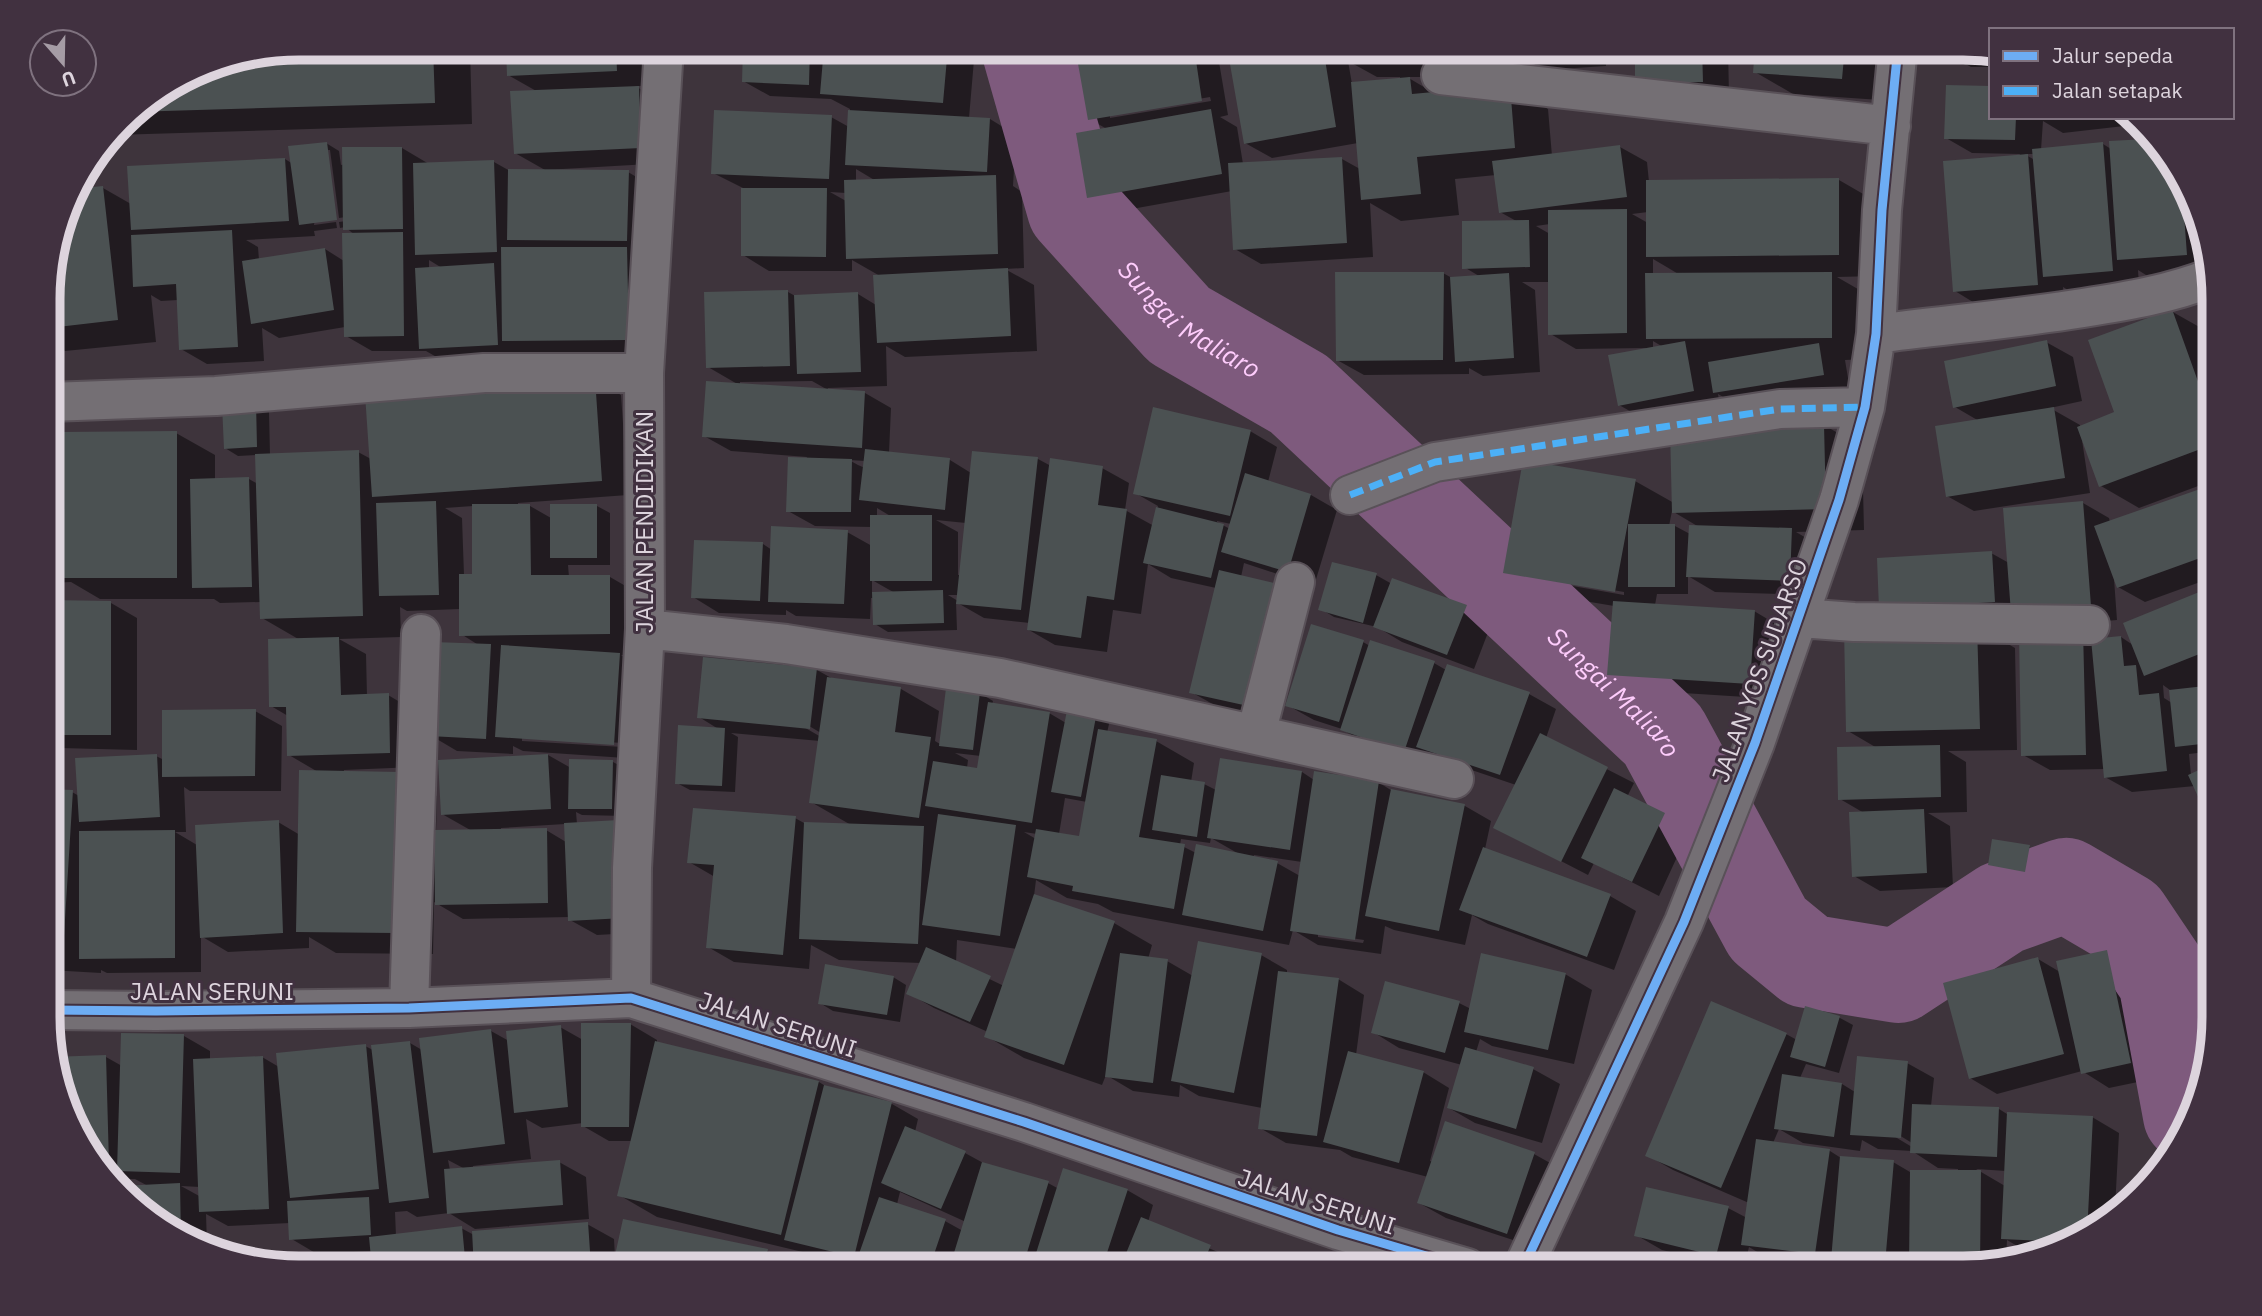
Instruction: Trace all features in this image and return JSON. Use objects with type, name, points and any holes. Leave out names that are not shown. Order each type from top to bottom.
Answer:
[{"type":"street","name":"JALAN PENDIDIKAN","points":[[631,998],[632,869],[645,629],[644,373],[663,60]]},
{"type":"street","name":"JALAN YOS SUDARSO","points":[[1529,1256],[1684,922],[1755,743],[1839,500],[1864,407],[1876,334],[1882,210],[1897,60]]},
{"type":"street","points":[[1441,75],[1891,126]]},
{"type":"street","points":[[1876,334],[2131,301],[2202,281]]},
{"type":"street","points":[[60,402],[216,396],[484,373],[644,373]]},
{"type":"street","points":[[1350,495],[1435,462],[1780,409],[1864,407]]},
{"type":"street","points":[[1256,734],[1295,582]]},
{"type":"street","points":[[1800,618],[1854,622],[2090,625]]},
{"type":"street","points":[[645,629],[786,644],[1000,678],[1454,779]]},
{"type":"street","points":[[409,1008],[421,634]]},
{"type":"street","name":"JALAN SERUNI","points":[[60,1010],[409,1008],[631,998],[1024,1122],[1338,1230],[1426,1256]]},
{"type":"building","points":[[283,60],[433,60],[435,103],[150,111],[193,84],[222,72]]},
{"type":"building","points":[[506,60],[617,60],[617,71],[507,76]]},
{"type":"building","points":[[743,60],[810,60],[809,85],[742,82]]},
{"type":"building","points":[[823,60],[947,60],[943,103],[820,94]]},
{"type":"building","points":[[1077,60],[1196,60],[1202,101],[1088,120]]},
{"type":"building","points":[[1229,60],[1325,60],[1336,127],[1244,144]]},
{"type":"building","points":[[1348,60],[1486,60],[1486,63],[1348,63]]},
{"type":"building","points":[[1635,60],[1702,60],[1703,82],[1635,83]]},
{"type":"building","points":[[1754,60],[1844,60],[1842,79],[1753,73]]},
{"type":"building","points":[[1410,77],[1412,94],[1510,85],[1515,148],[1417,157],[1421,194],[1361,200],[1351,82]]},
{"type":"building","points":[[1946,85],[1989,86],[1989,119],[2016,119],[2015,140],[1944,139]]},
{"type":"building","points":[[639,86],[641,148],[514,154],[510,91]]},
{"type":"building","points":[[1211,109],[1222,174],[1087,198],[1076,133]]},
{"type":"building","points":[[714,110],[832,115],[829,179],[711,174]]},
{"type":"building","points":[[848,110],[990,118],[987,172],[845,165]]},
{"type":"building","points":[[2141,139],[2153,153],[2183,206],[2187,255],[2117,260],[2109,141]]},
{"type":"building","points":[[327,142],[337,220],[299,225],[288,146]]},
{"type":"building","points":[[2103,142],[2113,271],[2043,277],[2032,149]]},
{"type":"building","points":[[1620,145],[1627,197],[1499,213],[1492,161]]},
{"type":"building","points":[[342,147],[402,147],[403,229],[343,230]]},
{"type":"building","points":[[2028,154],[2038,285],[1953,292],[1943,161]]},
{"type":"building","points":[[1342,157],[1347,243],[1233,250],[1228,163]]},
{"type":"building","points":[[285,158],[289,221],[131,230],[127,166]]},
{"type":"building","points":[[494,160],[497,252],[415,255],[413,163]]},
{"type":"building","points":[[508,169],[629,170],[627,241],[507,240]]},
{"type":"building","points":[[996,175],[998,254],[846,259],[844,180]]},
{"type":"building","points":[[1839,178],[1839,255],[1646,257],[1646,180]]},
{"type":"building","points":[[103,186],[118,320],[60,327],[62,268],[68,237],[88,188]]},
{"type":"building","points":[[741,188],[827,188],[826,257],[741,256]]},
{"type":"building","points":[[1627,209],[1627,333],[1548,335],[1548,210]]},
{"type":"building","points":[[1529,220],[1530,267],[1462,269],[1462,221]]},
{"type":"building","points":[[232,230],[238,347],[179,350],[176,284],[133,287],[131,235]]},
{"type":"building","points":[[403,232],[404,336],[344,337],[342,233]]},
{"type":"building","points":[[501,247],[627,247],[629,340],[502,341]]},
{"type":"building","points":[[325,248],[334,310],[251,324],[242,261]]},
{"type":"building","points":[[494,263],[498,345],[419,349],[415,268]]},
{"type":"building","points":[[1008,268],[1011,336],[877,343],[873,275]]},
{"type":"building","points":[[1335,272],[1444,272],[1443,360],[1336,361]]},
{"type":"building","points":[[1832,272],[1832,338],[1646,339],[1645,273]]},
{"type":"building","points":[[1509,273],[1514,358],[1455,362],[1450,277]]},
{"type":"building","points":[[788,290],[790,366],[706,368],[704,292]]},
{"type":"building","points":[[858,292],[861,372],[797,374],[794,295]]},
{"type":"building","points":[[2172,309],[2202,393],[2202,448],[2099,487],[2077,427],[2114,412],[2088,340]]},
{"type":"building","points":[[2047,340],[2056,386],[1953,408],[1944,361]]},
{"type":"building","points":[[1685,341],[1694,391],[1618,406],[1608,355]]},
{"type":"building","points":[[1819,343],[1824,375],[1713,393],[1708,362]]},
{"type":"building","points":[[595,378],[602,481],[372,497],[365,394]]},
{"type":"building","points":[[706,381],[865,391],[862,448],[702,437]]},
{"type":"building","points":[[256,402],[257,447],[224,449],[222,404]]},
{"type":"building","points":[[1153,407],[1251,430],[1230,516],[1133,494]]},
{"type":"building","points":[[2054,407],[2065,478],[1946,497],[1935,426]]},
{"type":"building","points":[[1824,424],[1826,509],[1672,513],[1670,428]]},
{"type":"building","points":[[177,431],[177,578],[60,578],[60,432]]},
{"type":"building","points":[[865,449],[950,458],[945,510],[859,500]]},
{"type":"building","points":[[359,450],[363,616],[260,619],[255,454]]},
{"type":"building","points":[[972,451],[1038,457],[1021,610],[956,604]]},
{"type":"building","points":[[788,457],[852,459],[851,512],[786,512]]},
{"type":"building","points":[[1050,458],[1103,466],[1098,505],[1127,509],[1114,600],[1087,596],[1081,638],[1027,630]]},
{"type":"building","points":[[1523,460],[1636,479],[1615,592],[1503,573]]},
{"type":"building","points":[[1245,473],[1311,494],[1288,572],[1221,552]]},
{"type":"building","points":[[249,477],[252,587],[192,588],[190,479]]},
{"type":"building","points":[[2202,488],[2202,557],[2117,588],[2094,526]]},
{"type":"building","points":[[436,501],[439,595],[379,596],[376,503]]},
{"type":"building","points":[[2083,501],[2091,606],[2011,613],[2003,508]]},
{"type":"building","points":[[472,504],[530,504],[531,575],[610,575],[610,634],[459,636],[459,574],[472,574]]},
{"type":"building","points":[[550,504],[597,504],[597,558],[550,558]]},
{"type":"building","points":[[1156,507],[1224,524],[1211,578],[1143,563]]},
{"type":"building","points":[[870,515],[932,515],[932,581],[870,581]]},
{"type":"building","points":[[1628,524],[1675,524],[1675,587],[1628,587]]},
{"type":"building","points":[[1689,525],[1792,528],[1790,581],[1686,577]]},
{"type":"building","points":[[771,526],[848,530],[844,604],[768,602]]},
{"type":"building","points":[[694,540],[763,542],[760,601],[691,598]]},
{"type":"building","points":[[1992,551],[1995,602],[1879,609],[1877,558]]},
{"type":"building","points":[[1332,562],[1377,573],[1363,623],[1318,610]]},
{"type":"building","points":[[1219,570],[1278,584],[1248,706],[1189,693]]},
{"type":"building","points":[[1392,578],[1467,605],[1447,655],[1373,627]]},
{"type":"building","points":[[943,590],[944,623],[873,625],[872,592]]},
{"type":"building","points":[[2202,591],[2202,653],[2144,676],[2123,623]]},
{"type":"building","points":[[60,600],[111,601],[111,735],[60,735]]},
{"type":"building","points":[[1613,601],[1755,610],[1750,684],[1607,675]]},
{"type":"building","points":[[1311,624],[1364,640],[1339,722],[1285,706]]},
{"type":"building","points":[[1977,624],[1980,729],[1846,732],[1844,628]]},
{"type":"building","points":[[2083,629],[2086,755],[2021,756],[2019,631]]},
{"type":"building","points":[[2121,636],[2124,666],[2136,665],[2139,695],[2159,693],[2167,771],[2104,778],[2091,639]]},
{"type":"building","points":[[339,637],[341,695],[389,693],[390,753],[287,756],[286,707],[269,707],[268,639]]},
{"type":"building","points":[[1370,640],[1435,661],[1404,752],[1340,730]]},
{"type":"building","points":[[433,642],[491,644],[486,739],[429,736]]},
{"type":"building","points":[[501,645],[620,653],[614,745],[495,737]]},
{"type":"building","points":[[703,657],[817,668],[810,729],[697,718]]},
{"type":"building","points":[[1447,664],[1530,692],[1500,775],[1416,747]]},
{"type":"building","points":[[827,677],[901,687],[895,732],[931,737],[919,818],[809,803]]},
{"type":"building","points":[[2202,686],[2202,744],[2175,747],[2169,690]]},
{"type":"building","points":[[946,688],[980,692],[973,750],[939,746]]},
{"type":"building","points":[[1069,700],[1098,706],[1081,797],[1051,792]]},
{"type":"building","points":[[988,702],[1050,712],[1032,823],[925,806],[933,761],[977,768]]},
{"type":"building","points":[[256,709],[255,776],[162,777],[162,710]]},
{"type":"building","points":[[678,725],[725,728],[722,786],[675,784]]},
{"type":"building","points":[[1098,729],[1157,739],[1139,837],[1185,844],[1174,909],[1072,891],[1073,886],[1027,877],[1036,829],[1079,836]]},
{"type":"building","points":[[1540,733],[1608,767],[1561,862],[1493,828]]},
{"type":"building","points":[[1940,745],[1941,797],[1838,800],[1837,747]]},
{"type":"building","points":[[157,754],[160,817],[79,822],[75,758]]},
{"type":"building","points":[[548,754],[551,809],[441,815],[438,760]]},
{"type":"building","points":[[1220,758],[1302,771],[1290,850],[1207,838]]},
{"type":"building","points":[[569,759],[613,760],[612,809],[568,809]]},
{"type":"building","points":[[2202,769],[2202,803],[2201,803],[2188,775]]},
{"type":"building","points":[[299,770],[399,772],[395,933],[296,932]]},
{"type":"building","points":[[1314,771],[1379,781],[1355,940],[1290,931]]},
{"type":"building","points":[[1161,775],[1205,782],[1197,837],[1152,830]]},
{"type":"building","points":[[1614,788],[1665,813],[1632,882],[1581,858]]},
{"type":"building","points":[[60,789],[73,790],[63,952],[60,952]]},
{"type":"building","points":[[1391,789],[1465,804],[1439,931],[1365,916]]},
{"type":"building","points":[[693,808],[796,816],[783,955],[706,948],[714,865],[687,863]]},
{"type":"building","points":[[1924,809],[1927,873],[1852,877],[1849,812]]},
{"type":"building","points":[[938,814],[1016,825],[1000,936],[922,925]]},
{"type":"building","points":[[279,820],[283,933],[200,938],[195,825]]},
{"type":"building","points":[[619,820],[624,918],[568,921],[564,823]]},
{"type":"building","points":[[804,822],[924,826],[918,944],[799,939]]},
{"type":"building","points":[[547,828],[548,903],[435,905],[434,830]]},
{"type":"building","points":[[175,830],[175,958],[79,959],[79,831]]},
{"type":"building","points":[[1992,839],[2030,845],[2025,872],[1988,865]]},
{"type":"building","points":[[1196,844],[1278,861],[1263,931],[1182,915]]},
{"type":"building","points":[[1483,847],[1611,894],[1587,957],[1459,910]]},
{"type":"building","points":[[1034,894],[1115,921],[1064,1065],[984,1037]]},
{"type":"building","points":[[1198,941],[1262,953],[1234,1093],[1171,1081]]},
{"type":"building","points":[[926,947],[991,976],[970,1022],[906,994]]},
{"type":"building","points":[[2107,950],[2131,1063],[2081,1074],[2056,961]]},
{"type":"building","points":[[1120,953],[1168,959],[1153,1083],[1105,1077]]},
{"type":"building","points":[[1481,953],[1566,973],[1548,1050],[1464,1032]]},
{"type":"building","points":[[2038,957],[2064,1054],[1969,1079],[1943,983]]},
{"type":"building","points":[[825,964],[894,976],[887,1015],[818,1004]]},
{"type":"building","points":[[1278,971],[1339,978],[1317,1136],[1258,1129]]},
{"type":"building","points":[[1385,981],[1460,1001],[1445,1053],[1371,1033]]},
{"type":"building","points":[[1711,1001],[1787,1033],[1721,1188],[1645,1156]]},
{"type":"building","points":[[1805,1006],[1840,1016],[1825,1067],[1790,1057]]},
{"type":"building","points":[[581,1023],[631,1023],[629,1127],[581,1127]]},
{"type":"building","points":[[561,1025],[568,1107],[514,1113],[506,1031]]},
{"type":"building","points":[[491,1029],[505,1144],[433,1153],[419,1038]]},
{"type":"building","points":[[121,1033],[184,1034],[180,1173],[117,1171]]},
{"type":"building","points":[[410,1041],[429,1198],[389,1203],[371,1045]]},
{"type":"building","points":[[655,1041],[819,1081],[781,1235],[617,1196]]},
{"type":"building","points":[[366,1044],[379,1189],[290,1198],[276,1053]]},
{"type":"building","points":[[1465,1047],[1534,1067],[1516,1129],[1447,1108]]},
{"type":"building","points":[[1348,1051],[1424,1071],[1399,1163],[1323,1142]]},
{"type":"building","points":[[106,1055],[109,1162],[78,1109],[64,1057]]},
{"type":"building","points":[[263,1056],[269,1209],[199,1212],[193,1059]]},
{"type":"building","points":[[1857,1056],[1908,1061],[1901,1138],[1850,1135]]},
{"type":"building","points":[[1782,1074],[1842,1083],[1834,1137],[1774,1129]]},
{"type":"building","points":[[824,1085],[892,1102],[854,1256],[784,1240]]},
{"type":"building","points":[[1912,1104],[1999,1107],[1997,1157],[1910,1153]]},
{"type":"building","points":[[2007,1112],[2093,1116],[2088,1221],[2047,1241],[2001,1239]]},
{"type":"building","points":[[1445,1121],[1535,1152],[1507,1234],[1417,1203]]},
{"type":"building","points":[[905,1126],[966,1151],[941,1209],[881,1183]]},
{"type":"building","points":[[1756,1139],[1830,1149],[1815,1254],[1741,1245]]},
{"type":"building","points":[[1840,1156],[1894,1160],[1886,1256],[1831,1256]]},
{"type":"building","points":[[560,1160],[563,1205],[447,1214],[444,1169]]},
{"type":"building","points":[[982,1162],[1049,1181],[1026,1256],[953,1256]]},
{"type":"building","points":[[1063,1168],[1128,1189],[1106,1256],[1035,1256]]},
{"type":"building","points":[[1910,1170],[1981,1170],[1980,1256],[1909,1256]]},
{"type":"building","points":[[180,1183],[181,1225],[141,1197],[130,1186]]},
{"type":"building","points":[[1646,1187],[1729,1206],[1716,1256],[1634,1236]]},
{"type":"building","points":[[369,1197],[371,1235],[289,1240],[287,1201]]},
{"type":"building","points":[[879,1197],[946,1219],[933,1256],[858,1256]]},
{"type":"building","points":[[1141,1217],[1211,1245],[1206,1256],[1125,1256]]},
{"type":"building","points":[[623,1219],[768,1249],[767,1256],[615,1256]]},
{"type":"building","points":[[588,1222],[590,1256],[473,1256],[472,1231]]},
{"type":"building","points":[[462,1226],[465,1256],[371,1256],[369,1237]]},
{"type":"waterway","name":"Sungai Maliaro","points":[[1032,60],[1074,209],[1179,325],[1299,394],[1663,735],[1768,929],[1807,961],[1898,976],[2002,908],[2066,885],[2124,919],[2165,980],[2187,1101]]},
{"type":"marked path","points":[[1350,495],[1435,462],[1780,409],[1865,407]]},
{"type":"cycle path","points":[[1529,1256],[1684,922],[1755,743],[1839,500],[1865,407],[1876,334],[1882,210],[1897,60]]},
{"type":"cycle path","points":[[60,1010],[409,1008],[631,998],[1024,1122],[1338,1230],[1426,1256]]}]
